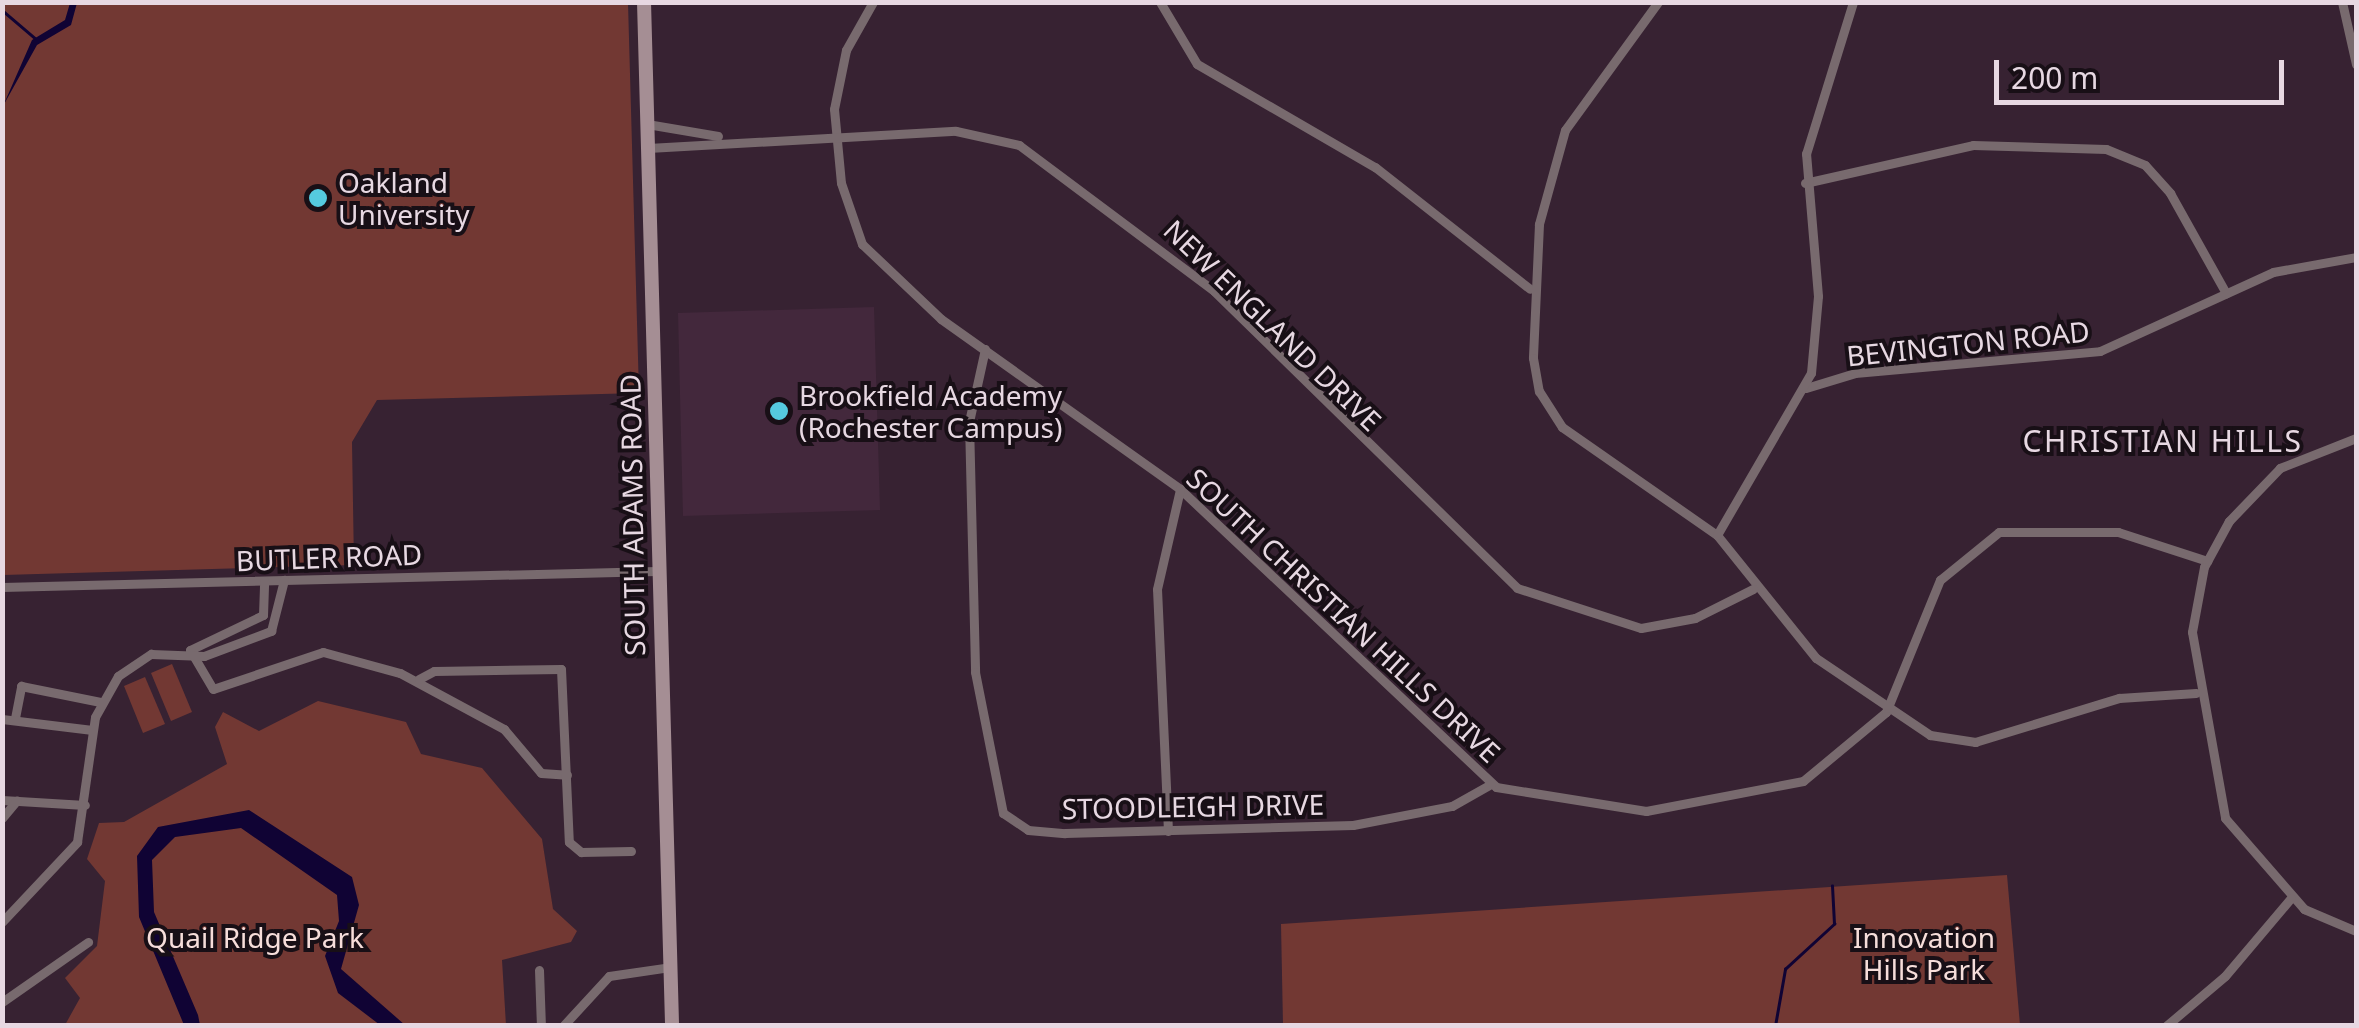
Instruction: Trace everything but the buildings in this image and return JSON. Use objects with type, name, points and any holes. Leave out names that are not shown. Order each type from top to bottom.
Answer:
[{"type":"main road","name":"SOUTH ADAMS ROAD","points":[[644,2],[672,1026]]},
{"type":"street","points":[[835,132],[846,50],[873,2]]},
{"type":"street","points":[[1160,2],[1196,64],[1376,167],[1530,289]]},
{"type":"street","points":[[1658,2],[1565,130],[1530,289],[1539,391],[1562,427],[1716,535],[1754,589],[1816,658],[1886,712],[1930,734],[1975,742],[2119,698],[2196,693]]},
{"type":"street","points":[[1716,535],[1806,388],[1818,296],[1804,183],[1812,120],[1853,2]]},
{"type":"street","points":[[2342,2],[2356,64]]},
{"type":"street","name":"NEW ENGLAND DRIVE","points":[[648,124],[720,137]]},
{"type":"street","name":"SOUTH CHRISTIAN HILLS DRIVE","points":[[835,132],[862,244],[901,287],[1180,489],[1491,784],[1613,811],[1719,804],[1803,782],[1886,712],[1940,580],[1999,532],[2118,532],[2207,561]]},
{"type":"street","name":"NEW ENGLAND DRIVE","points":[[648,148],[720,137],[956,132],[1041,156],[1214,291],[1454,535],[1540,600],[1641,628],[1695,618],[1754,589]]},
{"type":"street","points":[[1804,183],[1972,145],[2106,149],[2145,165],[2170,193],[2226,293]]},
{"type":"street","name":"BEVINGTON ROAD","points":[[1806,388],[1856,373],[2100,352],[2292,266],[2356,257]]},
{"type":"street","name":"STOODLEIGH DRIVE","points":[[985,349],[968,470],[975,672],[995,798],[1028,830],[1353,826],[1452,806],[1491,784]]},
{"type":"street","points":[[2356,438],[2280,468],[2229,520],[2207,561],[2192,632],[2196,693],[2225,818],[2292,898],[2356,931]]},
{"type":"street","points":[[1168,831],[1157,589],[1180,489]]},
{"type":"street","name":"BUTLER ROAD","points":[[2,588],[657,571]]},
{"type":"street","points":[[190,650],[212,654],[271,631],[284,580]]},
{"type":"street","points":[[2,922],[65,862],[85,805],[92,730],[100,702],[135,662],[190,650],[263,616],[264,581]]},
{"type":"street","points":[[190,650],[212,689],[322,652],[419,679],[514,736],[540,773],[567,775]]},
{"type":"street","points":[[419,679],[434,671],[561,669],[572,850],[631,851]]},
{"type":"street","points":[[14,718],[21,686],[100,702]]},
{"type":"street","points":[[2,719],[92,730]]},
{"type":"street","points":[[2,800],[85,805]]},
{"type":"street","points":[[2,818],[18,800]]},
{"type":"street","points":[[2166,1026],[2224,976],[2292,898]]},
{"type":"street","points":[[2,1002],[88,942]]},
{"type":"street","points":[[563,1026],[609,976],[670,967]]},
{"type":"street","points":[[539,970],[541,1026]]},
{"type":"shaded area","points":[[70,3],[77,3],[71,25],[37,45],[3,106],[32,40],[65,20]]},
{"type":"shaded area","name":"Brookfield Academy (Rochester Campus)","points":[[874,307],[880,510],[683,516],[678,313]]},
{"type":"shaded area","points":[[249,810],[352,877],[359,905],[341,969],[405,1025],[380,1025],[338,993],[325,956],[339,921],[337,895],[241,828],[175,837],[152,860],[154,912],[200,1025],[184,1025],[139,917],[137,856],[158,827]]},
{"type":"green space","name":"Oakland University","points":[[2,3],[628,3],[639,393],[377,400],[352,442],[354,565],[3,575]]},
{"type":"green space","points":[[172,664],[192,712],[171,721],[151,673]]},
{"type":"green space","points":[[145,677],[165,724],[143,733],[124,686]]},
{"type":"green space","name":"Quail Ridge Park","points":[[318,701],[406,722],[421,754],[482,768],[542,839],[553,909],[577,931],[571,942],[502,960],[506,1025],[65,1025],[80,998],[65,978],[97,946],[105,881],[87,859],[99,823],[124,822],[227,764],[215,727],[223,712],[259,731]]},
{"type":"green space","name":"Innovation Hills Park","points":[[2007,875],[2020,1025],[1283,1025],[1281,924]]},
{"type":"waterway","points":[[2,10],[35,38]]},
{"type":"waterway","points":[[1775,1026],[1785,969],[1834,924],[1832,886]]},
{"type":"place","name":"Oakland University","points":[[318,198]]},
{"type":"place","name":"Brookfield Academy (Rochester Campus)","points":[[779,411]]},
{"type":"district","name":"CHRISTIAN HILLS","points":[[2163,441]]}]
